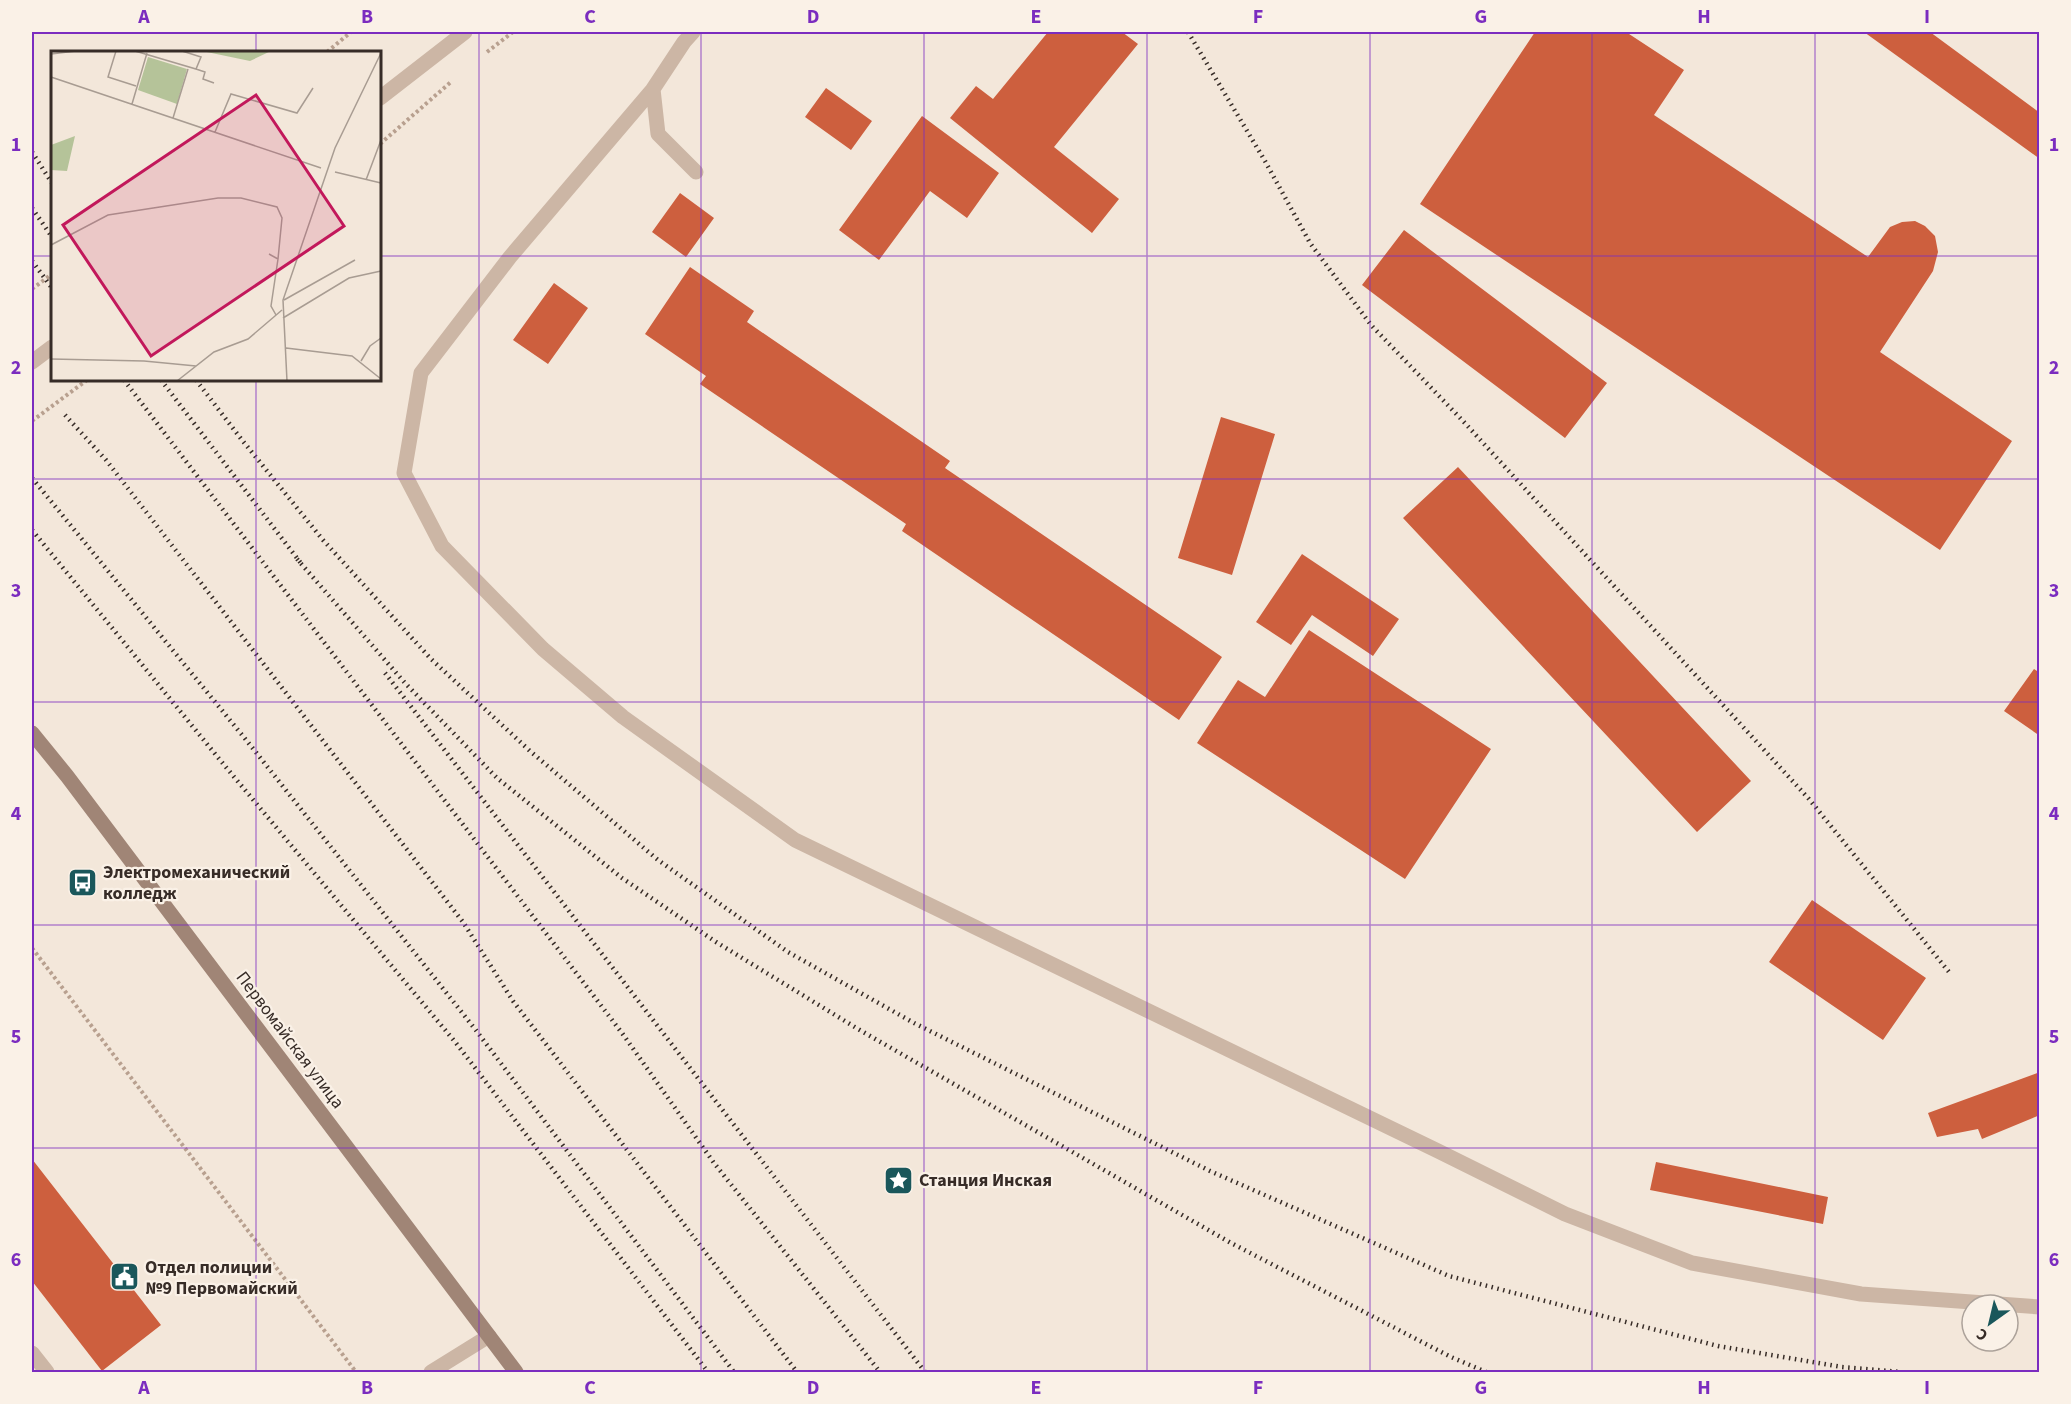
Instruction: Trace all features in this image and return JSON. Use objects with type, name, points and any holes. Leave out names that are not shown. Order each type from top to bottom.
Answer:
[{"type":"main road","name":"Первомайская улица","points":[[32,733],[67,776],[516,1372]]},
{"type":"street","points":[[381,97],[465,32]]},
{"type":"street","points":[[693,32],[653,89],[510,257],[421,374],[404,473],[442,546],[543,649],[623,717],[795,840],[1565,1214],[1681,1259],[1703,1265],[1861,1294],[2040,1307]]},
{"type":"street","points":[[653,89],[658,134],[696,172]]},
{"type":"street","points":[[32,363],[51,348]]},
{"type":"street","points":[[431,1372],[489,1336]]},
{"type":"street","points":[[32,1353],[47,1372]]},
{"type":"path","points":[[328,51],[351,32]]},
{"type":"path","points":[[480,57],[513,32]]},
{"type":"path","points":[[381,143],[456,78]]},
{"type":"path","points":[[32,289],[51,275]]},
{"type":"path","points":[[32,421],[86,381]]},
{"type":"path","points":[[32,948],[356,1372]]},
{"type":"building","points":[[1048,32],[1122,32],[1138,44],[1054,147],[1119,199],[1092,233],[950,118],[976,86],[993,99]]},
{"type":"building","points":[[1535,32],[1626,32],[1684,70],[1654,115],[1868,257],[1890,227],[1902,222],[1915,221],[1925,226],[1935,236],[1938,252],[1933,271],[1880,352],[2012,441],[1940,550],[1420,204]]},
{"type":"building","points":[[1864,32],[1930,32],[2040,113],[2040,159]]},
{"type":"building","points":[[826,88],[872,121],[851,150],[805,117]]},
{"type":"building","points":[[922,116],[999,173],[967,218],[930,191],[879,260],[839,230]]},
{"type":"building","points":[[680,193],[714,218],[686,257],[652,232]]},
{"type":"building","points":[[1404,230],[1607,383],[1565,438],[1362,285]]},
{"type":"building","points":[[690,267],[754,311],[747,322],[950,461],[945,468],[1222,657],[1179,720],[902,531],[906,524],[700,384],[706,376],[645,334]]},
{"type":"building","points":[[554,283],[588,308],[548,364],[513,340]]},
{"type":"building","points":[[1221,417],[1275,434],[1232,575],[1178,558]]},
{"type":"building","points":[[1458,467],[1751,781],[1697,832],[1403,518]]},
{"type":"building","points":[[1302,554],[1399,619],[1373,656],[1312,615],[1291,645],[1256,622]]},
{"type":"building","points":[[1309,630],[1491,749],[1405,879],[1197,743],[1238,680],[1265,697]]},
{"type":"building","points":[[2034,669],[2040,673],[2040,736],[2004,711]]},
{"type":"building","points":[[1812,900],[1926,978],[1883,1040],[1769,962]]},
{"type":"building","points":[[2040,1072],[2040,1115],[1982,1139],[1978,1129],[1937,1137],[1928,1113]]},
{"type":"building","points":[[32,1159],[161,1325],[102,1371],[32,1281]]},
{"type":"building","points":[[1656,1162],[1828,1197],[1823,1224],[1650,1190]]},
{"type":"railway","points":[[1188,32],[1265,161],[1310,243],[1371,325],[1463,421],[1809,799],[1949,972]]},
{"type":"railway","points":[[32,152],[51,181]]},
{"type":"railway","points":[[32,208],[51,236]]},
{"type":"railway","points":[[32,261],[51,287]]},
{"type":"railway","points":[[125,381],[622,1033],[714,1163],[880,1372]]},
{"type":"railway","points":[[162,381],[303,566]]},
{"type":"railway","points":[[197,381],[323,540],[431,659],[530,751],[658,860],[788,952],[914,1023],[1210,1171],[1449,1276],[1718,1346],[1842,1367],[1902,1372]]},
{"type":"railway","points":[[65,415],[106,460],[463,922],[513,1001],[797,1372]]},
{"type":"railway","points":[[32,478],[247,741],[475,1029],[734,1372]]},
{"type":"railway","points":[[32,530],[456,1043],[708,1372]]},
{"type":"railway","points":[[297,559],[405,683],[497,778],[622,878],[716,942],[858,1029],[1231,1243],[1451,1357],[1486,1372]]},
{"type":"railway","points":[[385,673],[925,1372]]},
{"type":"place","name":"Электромеханический колледж","points":[[82,882]]},
{"type":"place","name":"Станция Инская","points":[[898,1180]]},
{"type":"place","name":"Отдел полиции №9 Первомайский","points":[[124,1277]]}]
